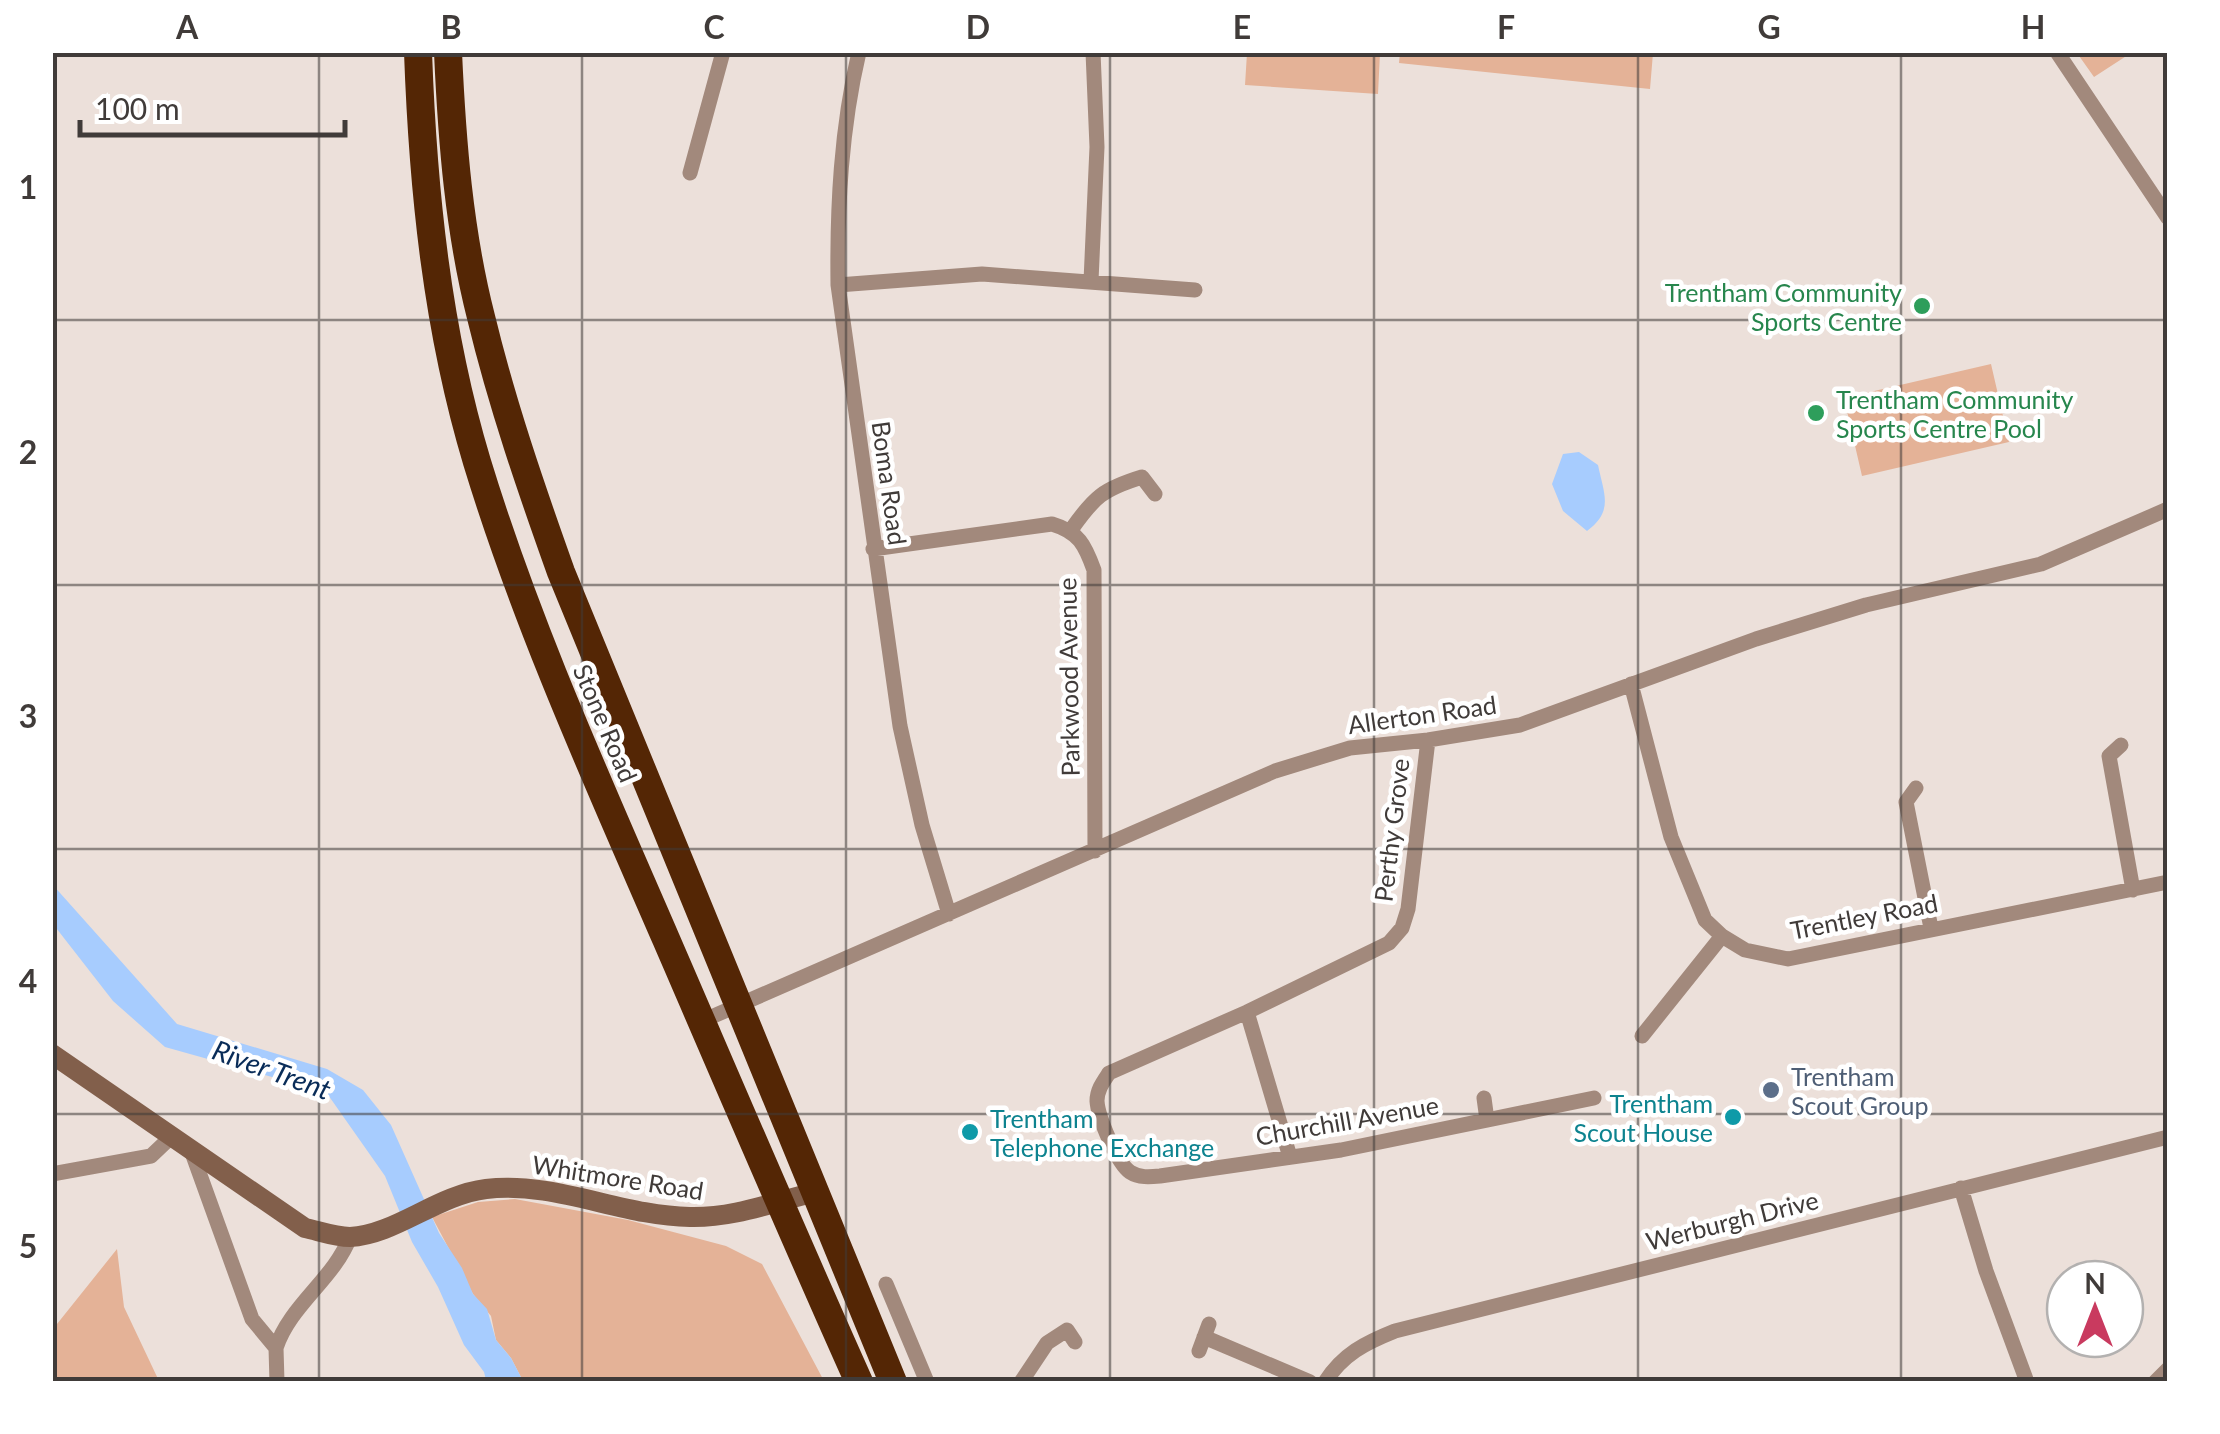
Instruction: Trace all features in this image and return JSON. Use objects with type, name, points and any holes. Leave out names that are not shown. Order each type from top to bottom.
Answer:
[{"type":"highway","name":"Stone Road","points":[[418,52],[426,209],[440,300],[477,460],[534,629],[859,1382]]},
{"type":"highway","name":"Stone Road","points":[[448,52],[465,234],[502,399],[561,572],[894,1382]]},
{"type":"main road","points":[[52,1054],[305,1228],[350,1237]]},
{"type":"main road","name":"Whitmore Road","points":[[350,1237],[371,1233],[440,1200],[482,1190],[515,1187],[688,1218],[741,1213],[816,1192]]},
{"type":"street","points":[[690,173],[724,52]]},
{"type":"street","name":"Boma Road","points":[[859,52],[843,147],[837,215],[838,284],[900,726],[922,825],[950,914]]},
{"type":"street","points":[[1091,281],[1097,147],[1093,52]]},
{"type":"street","points":[[2057,52],[2168,218]]},
{"type":"street","points":[[838,284],[982,274],[1195,290]]},
{"type":"street","points":[[873,549],[1052,524],[1070,530],[1102,492],[1144,469],[1156,494]]},
{"type":"street","name":"Allerton Road","points":[[702,1021],[1275,771],[1350,748],[1520,725],[1756,639],[1866,605],[2041,564],[2168,509]]},
{"type":"street","name":"Parkwood Avenue","points":[[1070,530],[1087,550],[1094,570],[1095,850]]},
{"type":"street","points":[[1631,684],[1671,837],[1706,920],[1722,936],[1642,1036]]},
{"type":"street","name":"Perthy Grove","points":[[1247,1012],[1389,942],[1402,928],[1408,910],[1428,740]]},
{"type":"street","points":[[2108,751],[2133,890]]},
{"type":"street","points":[[1890,795],[1911,795],[1932,928]]},
{"type":"street","name":"Trentley Road","points":[[1722,936],[1745,950],[1788,959],[2168,882]]},
{"type":"street","points":[[1639,1010],[1654,1022]]},
{"type":"street","points":[[1247,1012],[1290,1157]]},
{"type":"street","name":"Churchill Avenue","points":[[1247,1012],[1110,1073],[1100,1085],[1098,1110],[1118,1158],[1130,1173],[1145,1178],[1340,1150],[1487,1120],[1570,1095],[1594,1098]]},
{"type":"street","points":[[1484,1098],[1487,1120]]},
{"type":"street","name":"Werburgh Drive","points":[[1325,1382],[1338,1362],[1362,1344],[1395,1330],[2168,1137]]},
{"type":"street","points":[[52,1174],[151,1156],[171,1138]]},
{"type":"street","points":[[191,1150],[252,1319],[276,1348]]},
{"type":"street","points":[[1961,1188],[2027,1382]]},
{"type":"street","points":[[278,1382],[276,1348],[282,1328],[344,1254],[350,1237]]},
{"type":"street","points":[[886,1284],[927,1382]]},
{"type":"street","points":[[1020,1382],[1046,1342],[1067,1330],[1075,1342]]},
{"type":"street","points":[[1204,1337],[1310,1382]]},
{"type":"street","points":[[2154,1382],[2168,1368]]},
{"type":"shaded area","points":[[1400,52],[1653,53],[1650,89],[1399,63]]},
{"type":"shaded area","points":[[1247,53],[1380,53],[1378,94],[1245,85]]},
{"type":"shaded area","points":[[2077,53],[2131,53],[2094,77]]},
{"type":"shaded area","points":[[1991,364],[2009,442],[1862,476],[1844,398]]},
{"type":"shaded area","points":[[515,1199],[628,1220],[726,1246],[762,1264],[824,1381],[523,1381],[496,1340],[491,1316],[473,1294],[432,1217],[478,1202]]},
{"type":"shaded area","points":[[117,1249],[124,1307],[159,1381],[53,1381],[53,1329]]},
{"type":"water","points":[[1579,452],[1598,465],[1605,501],[1601,516],[1587,531],[1563,511],[1552,484],[1563,454]]},
{"type":"water","name":"River Trent","points":[[52,884],[177,1024],[327,1069],[363,1090],[391,1125],[439,1233],[462,1268],[473,1294],[487,1309],[496,1340],[523,1381],[486,1380],[412,1242],[385,1176],[326,1092],[165,1047],[113,1001],[53,924]]},
{"type":"place","name":"Trentham Community Sports Centre","points":[[1922,306]]},
{"type":"place","name":"Trentham Community Sports Centre Pool","points":[[1816,413]]},
{"type":"place","name":"Trentham Scout Group","points":[[1771,1090]]},
{"type":"place","name":"Trentham Scout House","points":[[1733,1117]]},
{"type":"place","name":"Trentham Telephone Exchange","points":[[970,1132]]}]
